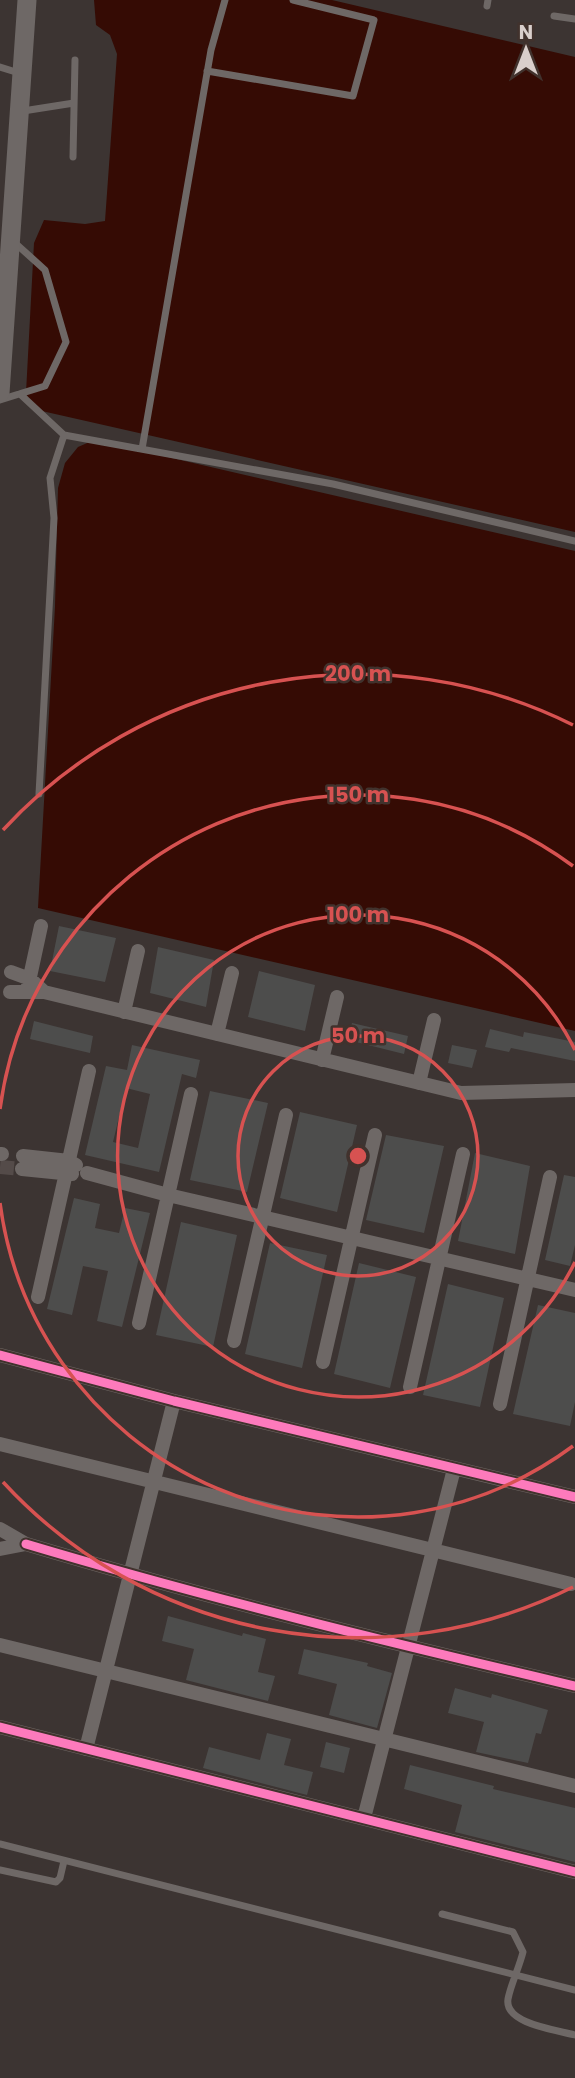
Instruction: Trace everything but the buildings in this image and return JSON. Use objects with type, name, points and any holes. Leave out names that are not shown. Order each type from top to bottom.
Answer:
[{"type":"street","points":[[0,393],[8,237],[6,191],[18,111],[27,0]]},
{"type":"street","points":[[26,994],[41,926]]},
{"type":"street","points":[[124,1012],[138,951]]},
{"type":"street","points":[[10,972],[30,979],[44,992]]},
{"type":"street","points":[[217,1034],[232,972]]},
{"type":"street","points":[[9,992],[44,992],[476,1095],[575,1090]]},
{"type":"street","points":[[322,1060],[337,997]]},
{"type":"street","points":[[419,1083],[434,1020]]},
{"type":"street","points":[[38,1297],[89,1071]]},
{"type":"street","points":[[139,1323],[191,1094]]},
{"type":"street","points":[[234,1341],[285,1115]]},
{"type":"street","points":[[323,1362],[375,1135]]},
{"type":"street","points":[[410,1387],[463,1154]]},
{"type":"street","points":[[23,1162],[67,1168],[168,1195],[575,1290]]},
{"type":"street","points":[[500,1404],[550,1177]]},
{"type":"street","points":[[0,1355],[174,1401],[575,1497]]},
{"type":"street","points":[[86,1749],[132,1576],[174,1401]]},
{"type":"street","points":[[0,1444],[571,1584]]},
{"type":"street","points":[[364,1818],[454,1469]]},
{"type":"street","points":[[0,1529],[26,1544],[132,1576],[410,1648],[575,1686]]},
{"type":"street","points":[[0,1549],[26,1544]]},
{"type":"street","points":[[0,1645],[575,1786]]},
{"type":"street","points":[[0,1727],[575,1872]]},
{"type":"lane","points":[[142,449],[207,71],[225,0]]},
{"type":"lane","points":[[207,71],[353,96],[374,20],[293,0]]},
{"type":"lane","points":[[554,16],[575,19]]},
{"type":"lane","points":[[73,157],[75,60]]},
{"type":"lane","points":[[0,67],[21,73]]},
{"type":"lane","points":[[18,111],[74,103]]},
{"type":"lane","points":[[0,400],[45,386],[66,342],[45,270],[8,237]]},
{"type":"lane","points":[[20,394],[65,435],[334,484],[575,541]]},
{"type":"lane","points":[[39,794],[54,518],[50,478],[65,435]]},
{"type":"lane","points":[[0,1844],[575,1990]]},
{"type":"lane","points":[[0,1870],[56,1882],[60,1878],[64,1861]]},
{"type":"lane","points":[[442,1914],[513,1933],[523,1952],[508,2001],[510,2012],[518,2019],[575,2035]]},
{"type":"shaded area","points":[[94,0],[332,0],[575,57],[575,532],[33,409],[26,393],[34,243],[44,220],[85,224],[105,221],[117,54],[110,35],[96,25]]},
{"type":"shaded area","points":[[94,440],[575,551],[575,1031],[38,908],[55,607],[58,488],[65,463],[78,447]]},
{"type":"tunnel","points":[[0,1167],[22,1169]]},
{"type":"cycle path","points":[[0,1355],[174,1401],[575,1497]]},
{"type":"cycle path","points":[[26,1544],[299,1619],[575,1686]]},
{"type":"cycle path","points":[[0,1727],[575,1872]]}]
